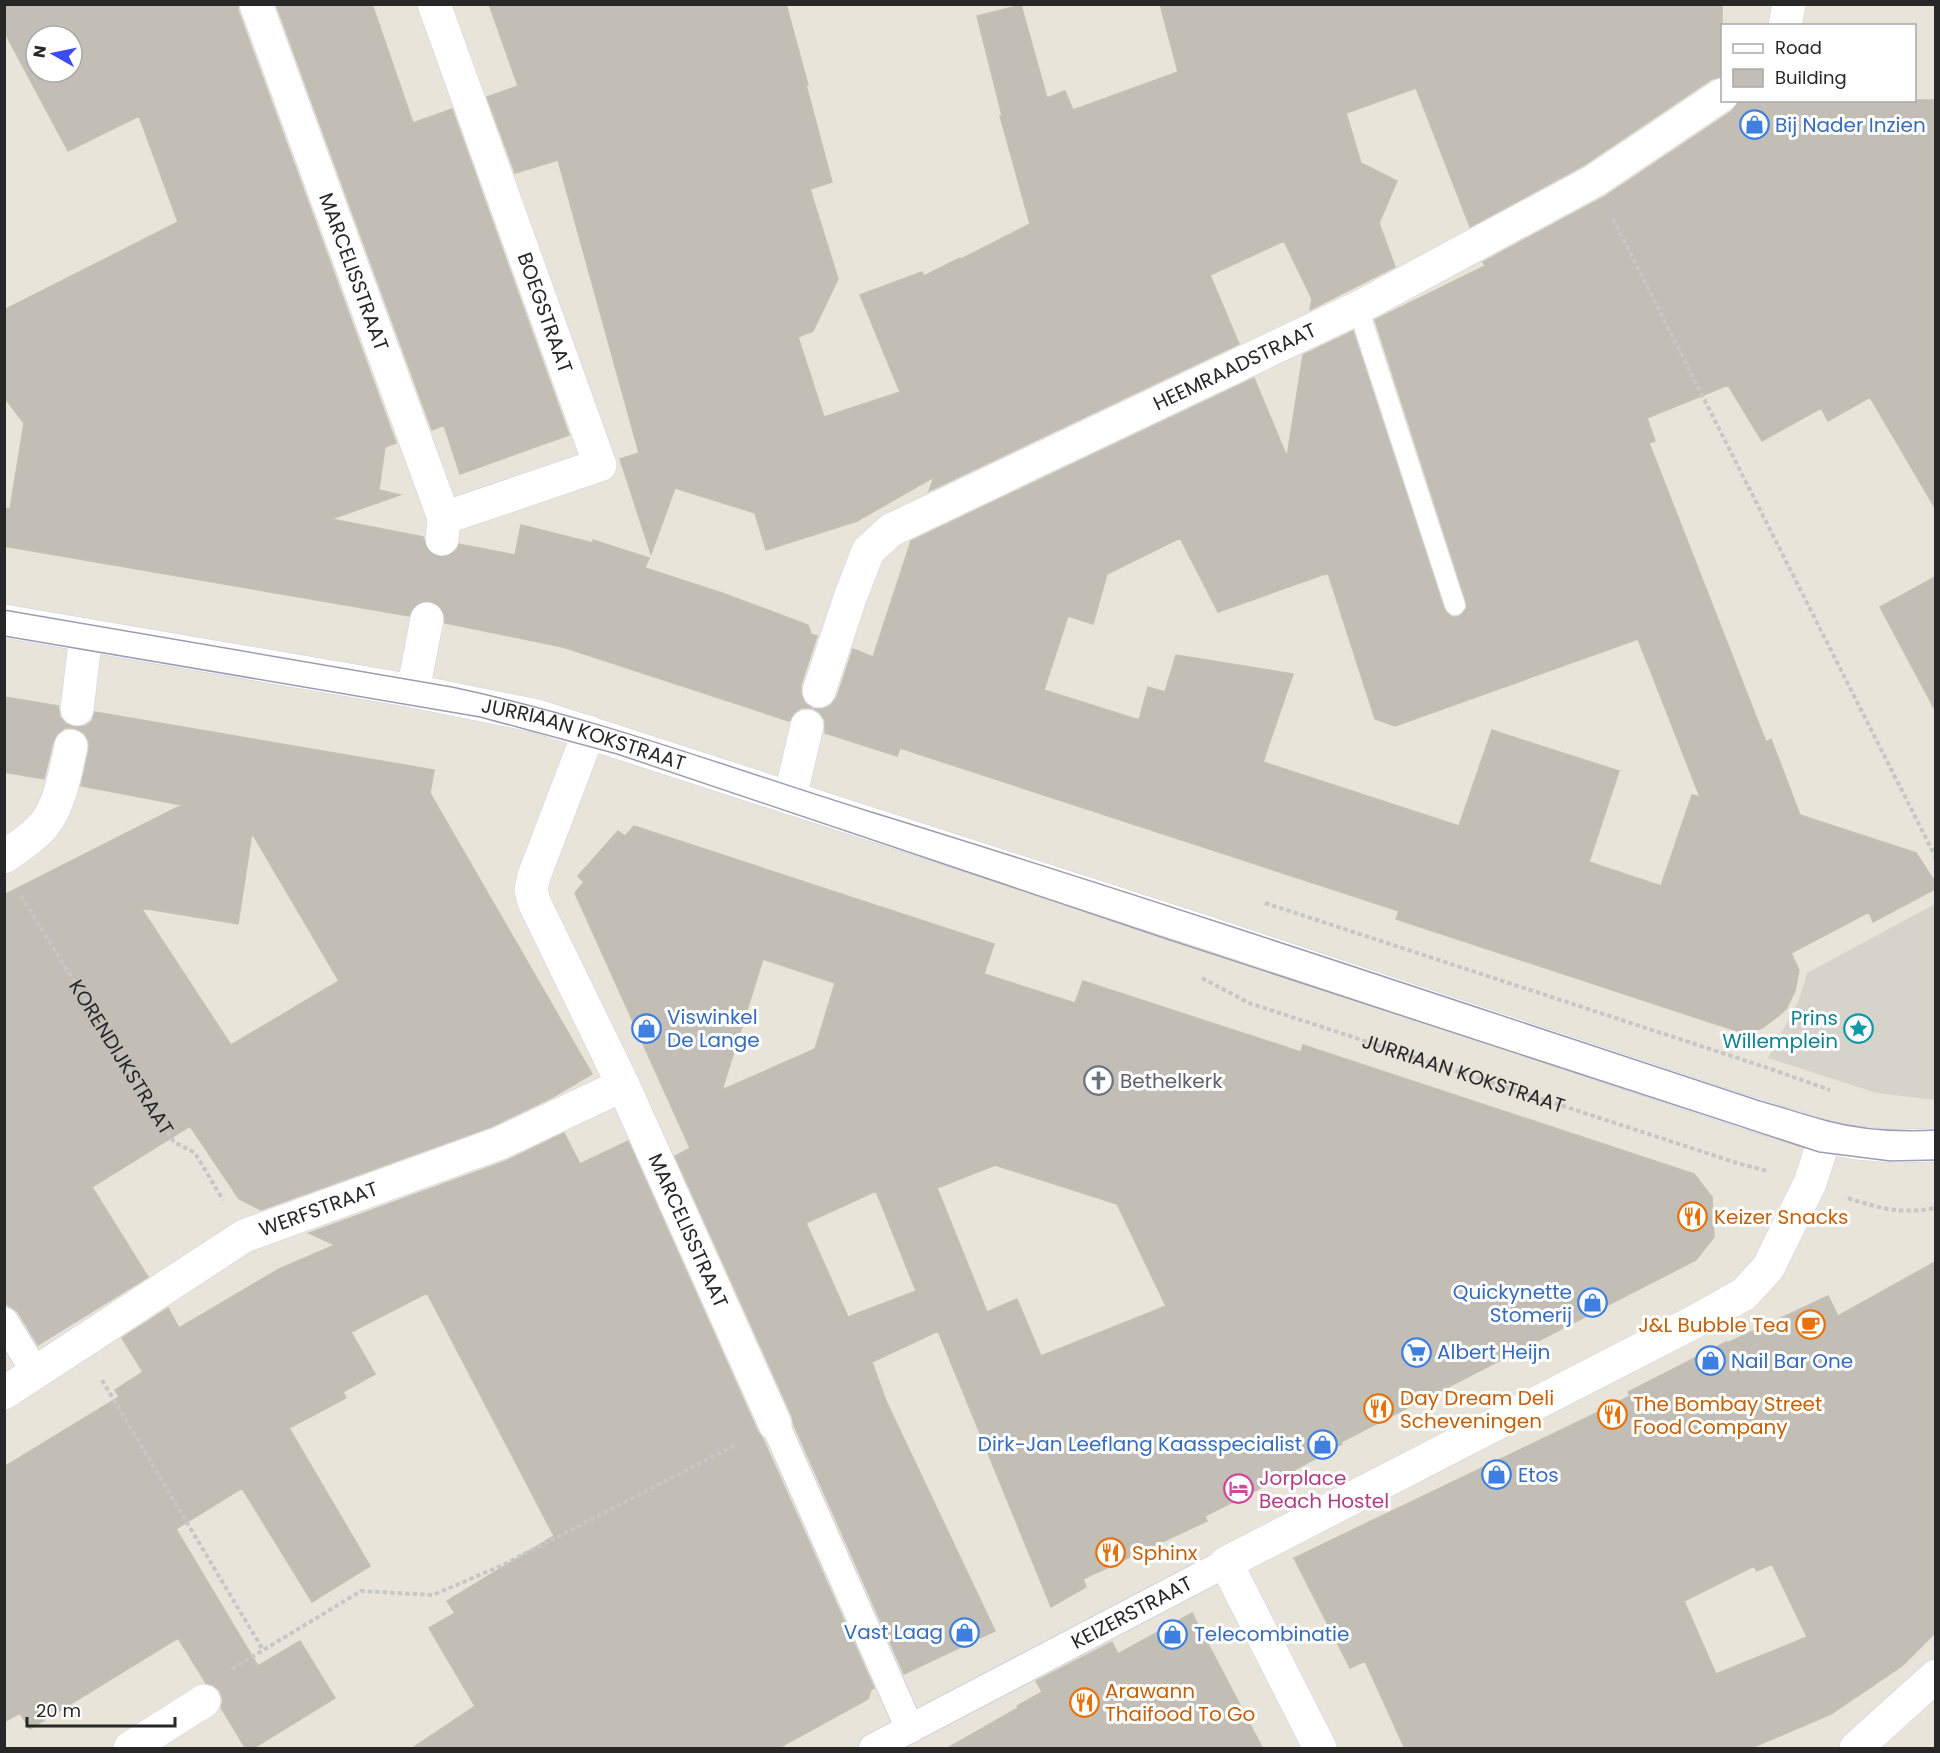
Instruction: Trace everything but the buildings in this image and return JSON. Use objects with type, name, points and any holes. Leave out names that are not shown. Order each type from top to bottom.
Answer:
[{"type":"street","name":"MARCELISSTRAAT","points":[[256,4],[443,529]]},
{"type":"street","name":"BOEGSTRAAT","points":[[434,4],[600,465],[443,529]]},
{"type":"street","points":[[1785,24],[1789,4]]},
{"type":"street","name":"HEEMRAADSTRAAT","points":[[819,691],[868,551],[891,530],[1358,308],[1594,181],[1721,96]]},
{"type":"street","points":[[412,691],[427,619]]},
{"type":"street","name":"JURRIAAN KOKSTRAAT","points":[[4,621],[412,691],[537,716],[1825,1137],[1893,1146],[1935,1145]]},
{"type":"street","points":[[77,709],[86,635]]},
{"type":"street","points":[[790,798],[807,726]]},
{"type":"street","name":"MARCELISSTRAAT","points":[[589,732],[534,876],[531,890],[534,902],[623,1085],[910,1729]]},
{"type":"street","points":[[4,857],[30,838],[44,824],[54,808],[72,746]]},
{"type":"street","name":"WERFSTRAAT","points":[[4,1393],[244,1236],[500,1143],[623,1085]]},
{"type":"street","name":"KEIZERSTRAAT","points":[[873,1749],[1744,1294],[1768,1268],[1810,1183],[1825,1137]]},
{"type":"street","points":[[4,1321],[36,1372]]},
{"type":"street","points":[[1226,1563],[1320,1749]]},
{"type":"street","points":[[1856,1749],[1935,1676]]},
{"type":"street","points":[[130,1749],[204,1701]]},
{"type":"lane","points":[[1358,308],[1455,605]]},
{"type":"path","points":[[1594,181],[1935,858]]},
{"type":"path","name":"KORENDIJKSTRAAT","points":[[18,891],[174,1142],[195,1153],[244,1236]]},
{"type":"path","name":"JURRIAAN KOKSTRAAT","points":[[1199,975],[1205,981],[1249,1003],[1737,1163],[1810,1183]]},
{"type":"path","points":[[1810,1183],[1875,1208],[1902,1211],[1935,1208]]},
{"type":"path","points":[[80,1343],[263,1650]]},
{"type":"path","points":[[204,1701],[220,1676],[361,1591],[433,1595],[503,1565],[775,1424]]},
{"type":"shaded area","name":"Prins Willemplein","points":[[1935,904],[1935,1100],[1877,1093],[1768,1058],[1799,1000],[1807,973]]},
{"type":"tunnel","points":[[427,619],[441,540]]},
{"type":"tram line","points":[[4,610],[452,687],[558,713],[1092,881],[1760,1101],[1828,1121],[1854,1126],[1895,1130],[1936,1130]]},
{"type":"tram line","points":[[4,636],[480,717],[617,754],[1167,939],[1819,1152],[1890,1161],[1936,1160]]},
{"type":"place","name":"Bij Nader Inzien","points":[[1754,125]]},
{"type":"place","name":"Viswinkel De Lange","points":[[646,1028]]},
{"type":"place","name":"Prins Willemplein","points":[[1859,1029]]},
{"type":"place","name":"Bethelkerk","points":[[1099,1081]]},
{"type":"place","name":"Keizer Snacks","points":[[1693,1217]]},
{"type":"place","name":"Quickynette Stomerij","points":[[1593,1303]]},
{"type":"place","name":"J&L Bubble Tea","points":[[1810,1325]]},
{"type":"place","name":"Albert Heijn","points":[[1416,1352]]},
{"type":"place","name":"Nail Bar One","points":[[1710,1361]]},
{"type":"place","name":"Day Dream Deli Scheveningen","points":[[1379,1409]]},
{"type":"place","name":"The Bombay Street Food Company","points":[[1612,1415]]},
{"type":"place","name":"Dirk-Jan Leeflang Kaasspecialist","points":[[1323,1444]]},
{"type":"place","name":"Etos","points":[[1497,1475]]},
{"type":"place","name":"Jorplace Beach Hostel","points":[[1238,1489]]},
{"type":"place","name":"Sphinx","points":[[1111,1553]]},
{"type":"place","name":"Vast Laag","points":[[964,1632]]},
{"type":"place","name":"Telecombinatie","points":[[1173,1634]]},
{"type":"place","name":"Arawann Thaifood To Go","points":[[1084,1703]]}]
